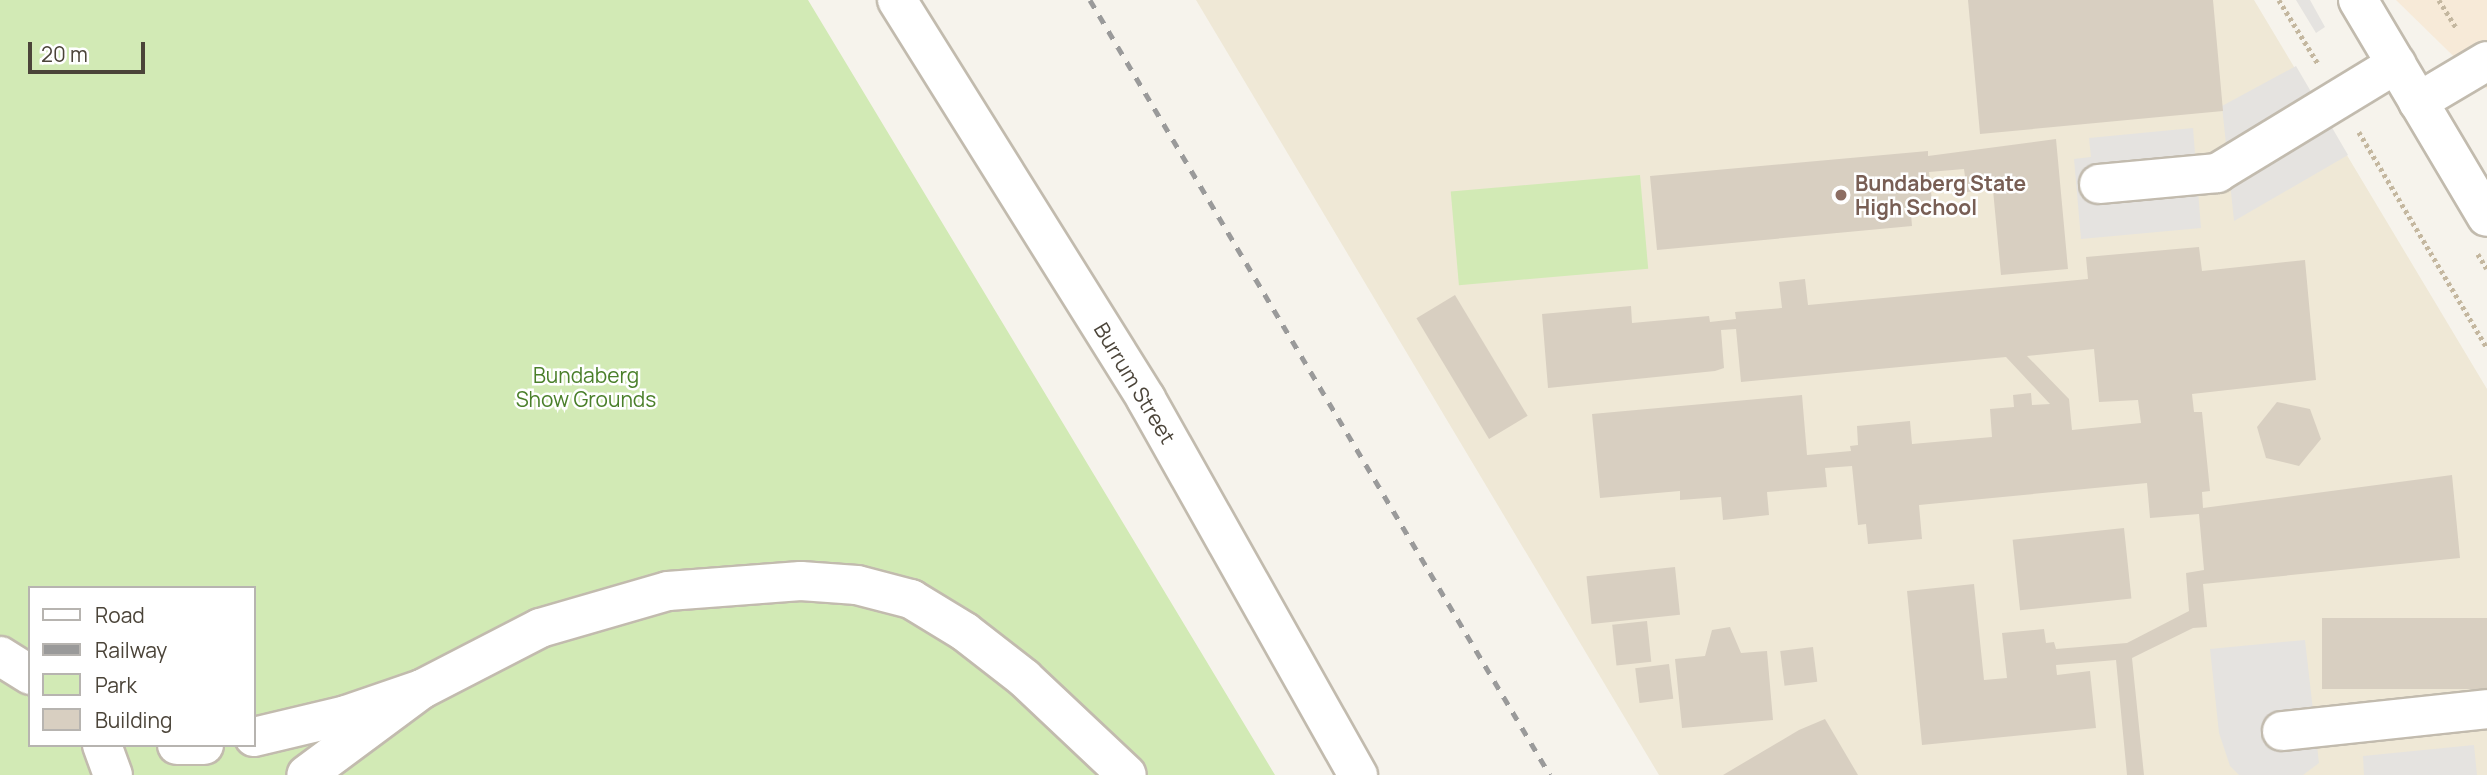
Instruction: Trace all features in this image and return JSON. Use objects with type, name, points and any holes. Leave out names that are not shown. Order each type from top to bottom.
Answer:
[{"type":"street","name":"Burrum Street","points":[[897,0],[1146,399],[1358,775]]},
{"type":"street","points":[[2358,0],[2487,217]]},
{"type":"street","points":[[2418,102],[2487,61]]},
{"type":"street","points":[[2099,184],[2217,173],[2396,64]]},
{"type":"street","points":[[256,737],[346,716],[422,689],[540,628],[668,591],[801,581],[857,585],[911,599],[965,632],[1024,678],[1127,775]]},
{"type":"street","points":[[0,656],[28,674]]},
{"type":"street","points":[[306,775],[422,689]]},
{"type":"street","points":[[2282,731],[2487,709]]},
{"type":"street","points":[[103,747],[113,775]]},
{"type":"path","points":[[2279,0],[2487,348]]},
{"type":"path","points":[[2439,0],[2457,29]]},
{"type":"shaded area","name":"Bundaberg State High School","points":[[1196,0],[2254,0],[2487,389],[2487,775],[1659,775]]},
{"type":"shaded area","points":[[2296,0],[2310,0],[2325,27],[2316,33]]},
{"type":"shaded area","points":[[2396,0],[2487,0],[2487,89]]},
{"type":"shaded area","points":[[2296,66],[2348,155],[2234,221],[2222,106]]},
{"type":"shaded area","points":[[2193,128],[2201,228],[2081,239],[2074,159],[2091,157],[2089,138]]},
{"type":"shaded area","points":[[2305,640],[2319,763],[2303,775],[2239,775],[2230,766],[2219,733],[2210,649]]},
{"type":"shaded area","points":[[2474,745],[2477,775],[2364,775],[2363,756]]},
{"type":"green space","name":"Bundaberg Show Grounds","points":[[0,0],[808,0],[1275,775],[0,775]]},
{"type":"green space","points":[[1640,175],[1648,269],[1459,285],[1451,192]]},
{"type":"building","points":[[1968,0],[2213,0],[2223,111],[1980,134]]},
{"type":"building","points":[[2056,139],[2068,269],[2001,275],[1993,190],[1967,192],[1964,169],[1929,172],[1932,201],[1910,202],[1912,226],[1657,250],[1650,176],[1928,151],[1928,156]]},
{"type":"building","points":[[2199,247],[2202,271],[2305,260],[2316,380],[2192,394],[2194,412],[2202,412],[2210,491],[2202,492],[2203,508],[2452,475],[2460,558],[2203,584],[2207,627],[2193,628],[2132,658],[2144,775],[2127,775],[2116,660],[2056,665],[2057,675],[2090,671],[2096,728],[1922,745],[1907,591],[1974,584],[1984,680],[2007,678],[2002,633],[2044,629],[2046,643],[2054,642],[2056,649],[2127,643],[2189,611],[2186,573],[2204,570],[2199,514],[2150,518],[2147,483],[1919,505],[1922,539],[1868,544],[1866,524],[1858,525],[1852,466],[1825,468],[1827,487],[1767,492],[1769,515],[1723,520],[1721,497],[1680,500],[1680,491],[1600,498],[1592,414],[1802,395],[1807,455],[1851,451],[1850,446],[1858,445],[1857,426],[1910,421],[1912,444],[1992,437],[1990,409],[2014,407],[2013,395],[2031,393],[2032,405],[2050,404],[2006,357],[1741,382],[1736,329],[1721,330],[1724,368],[1548,388],[1542,314],[1631,306],[1632,323],[1709,316],[1710,322],[1736,319],[1735,312],[1782,308],[1779,282],[1805,279],[1808,305],[2088,279],[2086,257]],"holes":[[[2094,349],[2099,402],[2138,400],[2141,423],[2072,430],[2069,399],[2027,356]]]},
{"type":"building","points":[[1455,295],[1528,416],[1489,439],[1416,318]]},
{"type":"building","points":[[2277,402],[2310,409],[2321,439],[2299,466],[2266,458],[2257,427]]},
{"type":"building","points":[[2124,528],[2131,599],[2020,610],[2013,540]]},
{"type":"building","points":[[1675,567],[1680,615],[1592,624],[1586,576]]},
{"type":"building","points":[[2322,618],[2487,618],[2487,689],[2322,689]]},
{"type":"building","points":[[1647,621],[1651,662],[1616,665],[1612,625]]},
{"type":"building","points":[[1730,627],[1741,653],[1767,651],[1773,720],[1682,728],[1675,659],[1705,656],[1712,630]]},
{"type":"building","points":[[1813,647],[1817,682],[1785,686],[1780,651]]},
{"type":"building","points":[[1669,664],[1673,699],[1640,703],[1635,668]]},
{"type":"building","points":[[1825,719],[1858,775],[1723,775],[1799,730]]},
{"type":"railway","points":[[1090,0],[1550,775]]},
{"type":"place","name":"Bundaberg State High School","points":[[1841,195]]}]
